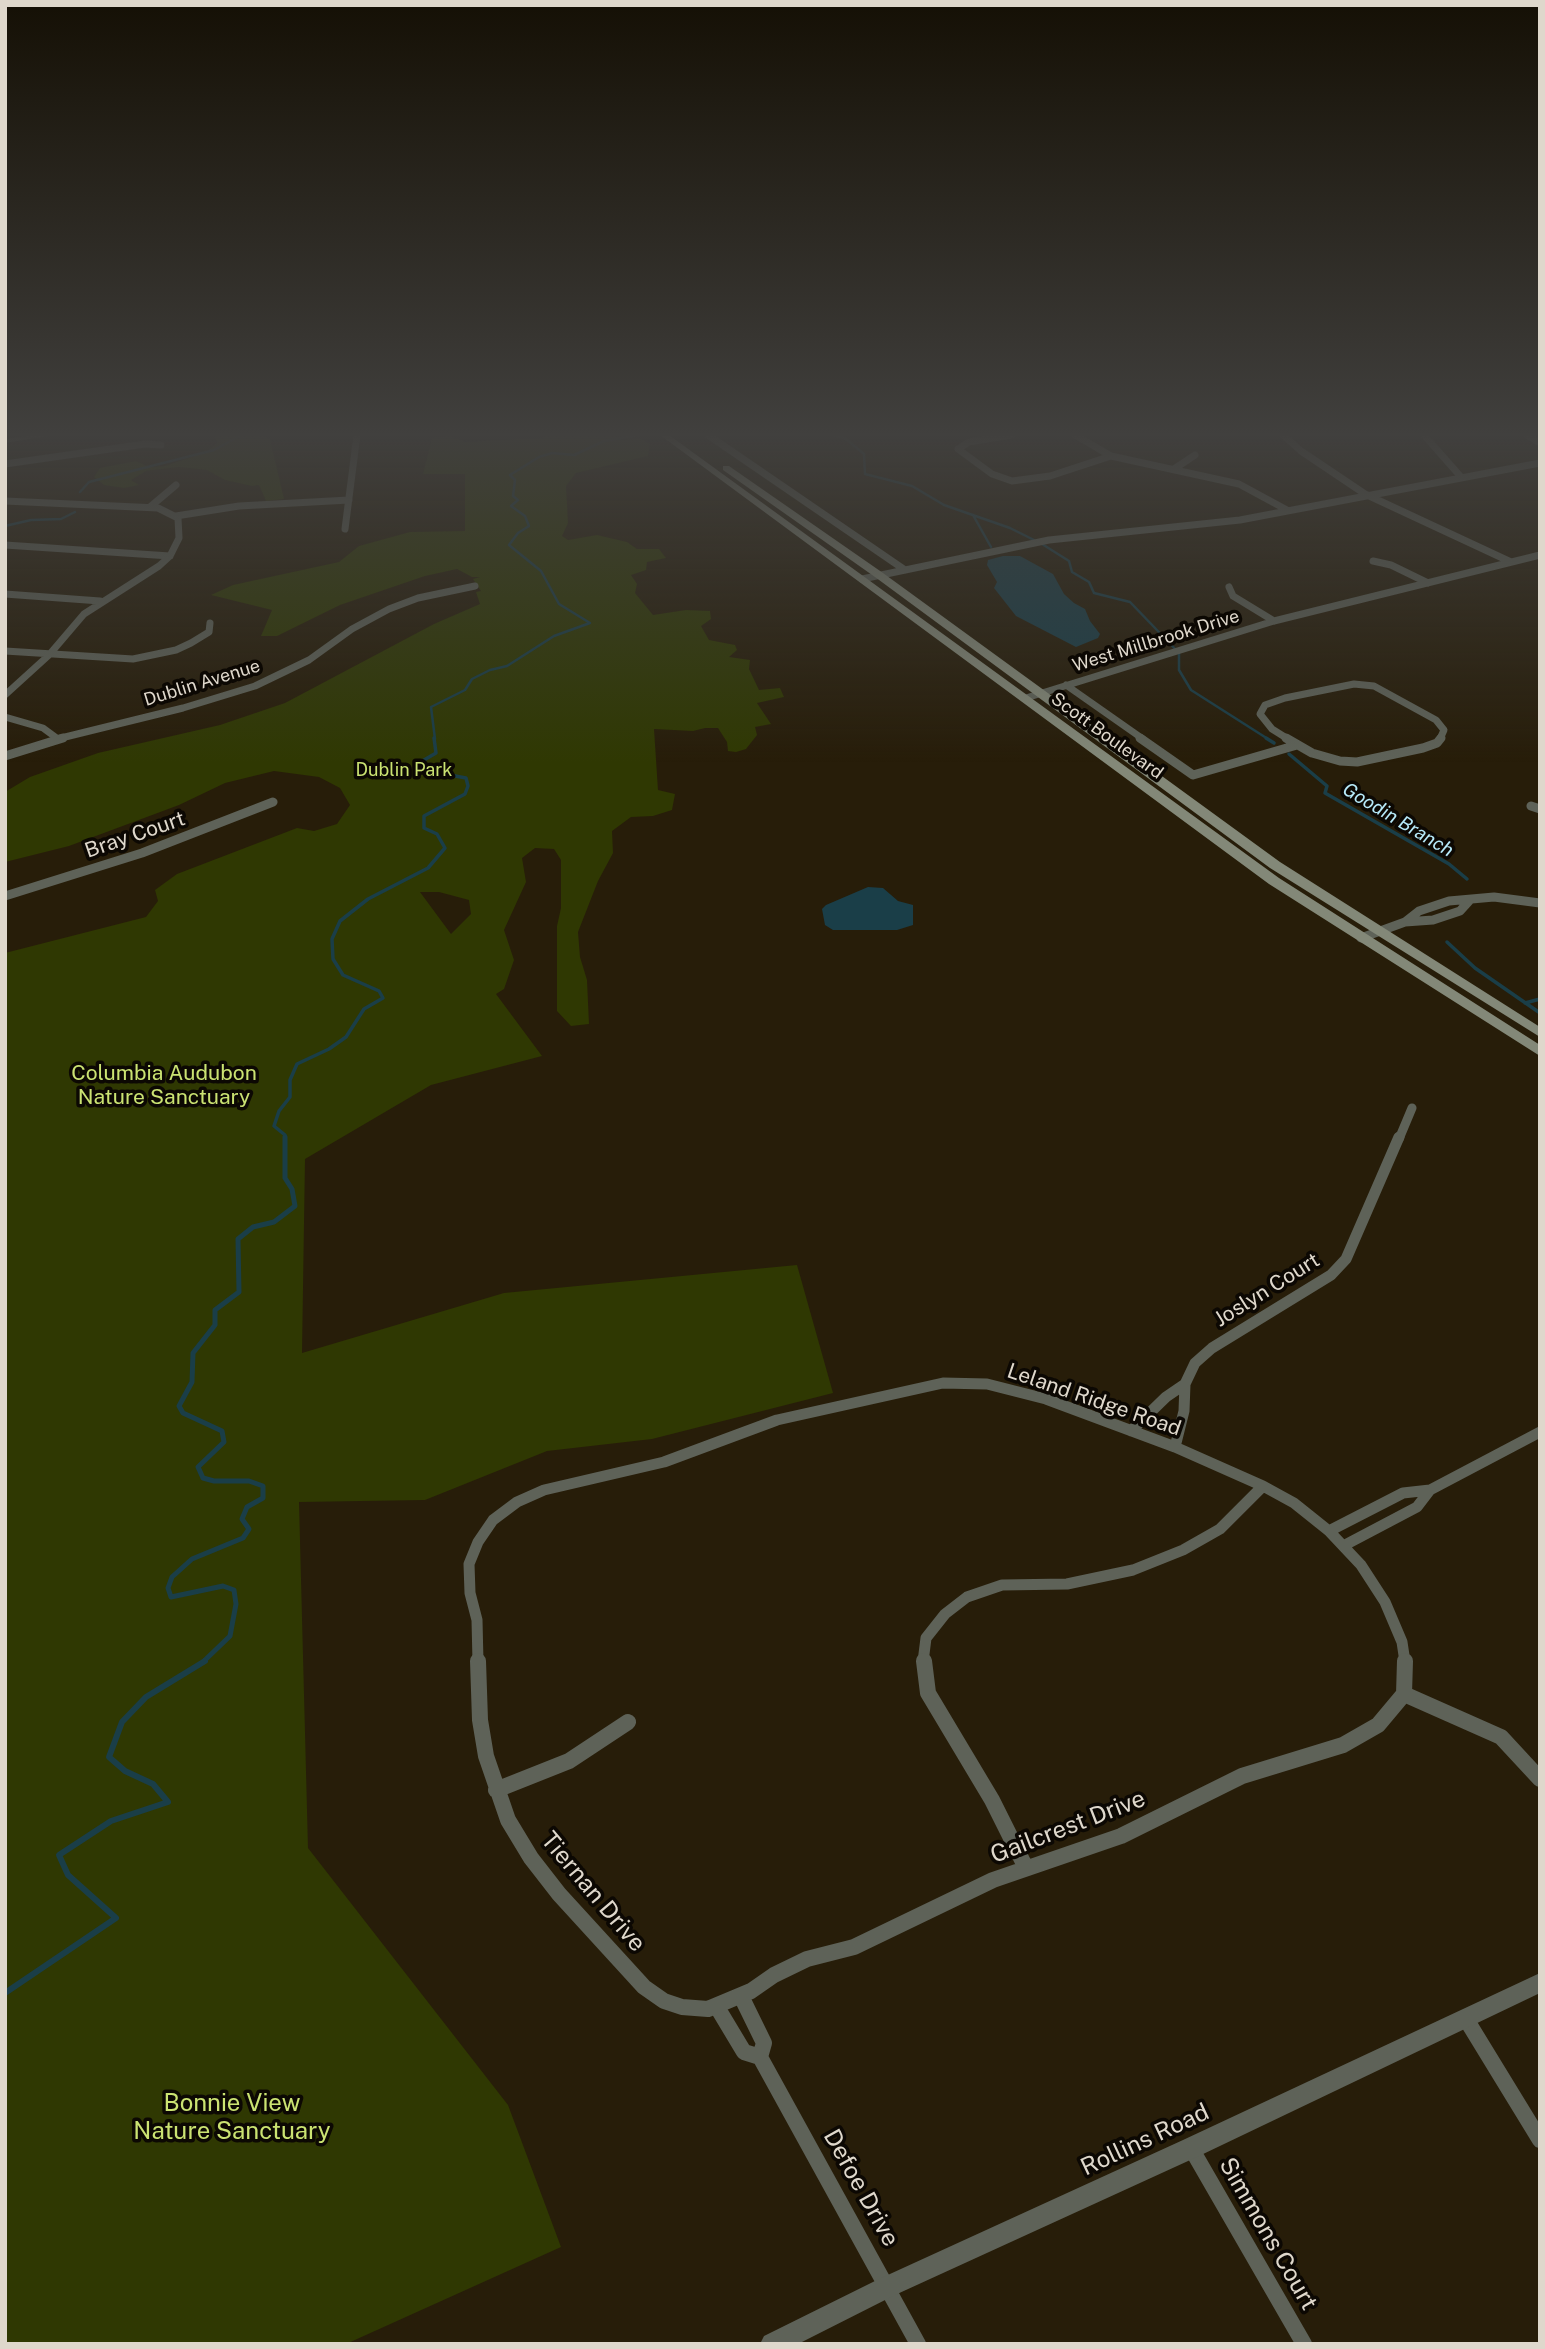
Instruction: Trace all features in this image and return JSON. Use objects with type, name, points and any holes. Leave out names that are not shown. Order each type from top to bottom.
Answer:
[{"type":"main road","name":"Scott Boulevard","points":[[815,545],[1274,881],[1540,1052]]},
{"type":"main road","name":"Scott Boulevard","points":[[836,545],[1275,865],[1540,1034]]},
{"type":"street","points":[[5,545],[170,556]]},
{"type":"street","points":[[5,695],[49,655],[84,614],[100,601],[147,575],[170,556],[176,545]]},
{"type":"street","points":[[868,545],[905,570]]},
{"type":"street","points":[[862,579],[1027,545]]},
{"type":"street","points":[[1474,545],[1511,562]]},
{"type":"street","name":"West Millbrook Drive","points":[[1026,698],[1274,621],[1540,555]]},
{"type":"street","points":[[1373,561],[1391,565],[1428,583]]},
{"type":"street","name":"Dublin Avenue","points":[[5,756],[58,739],[244,690],[309,660],[352,629],[389,609],[418,598],[475,586]]},
{"type":"street","points":[[1228,587],[1233,596],[1274,621]]},
{"type":"street","points":[[5,594],[100,601]]},
{"type":"street","points":[[5,651],[112,659],[157,655],[191,643],[209,632],[210,623]]},
{"type":"street","points":[[1066,685],[1192,775],[1297,745],[1326,759],[1357,762],[1437,743],[1444,730],[1436,720],[1412,705],[1374,686],[1354,684],[1332,687],[1265,705],[1260,714],[1263,721],[1297,745]]},
{"type":"street","points":[[5,717],[43,728],[58,739]]},
{"type":"street","name":"Bray Court","points":[[5,896],[142,853],[273,802]]},
{"type":"street","points":[[1361,938],[1405,922],[1442,917],[1460,911],[1470,900],[1494,897],[1540,903]]},
{"type":"street","name":"Joslyn Court","points":[[1175,1447],[1184,1411],[1185,1384],[1195,1363],[1212,1348],[1331,1275],[1346,1259],[1412,1108]]},
{"type":"street","name":"Leland Ridge Road","points":[[493,1520],[517,1502],[544,1490],[664,1462],[777,1420],[943,1383],[987,1384],[1023,1393],[1175,1447],[1263,1486],[1294,1503],[1329,1531],[1361,1565],[1385,1602],[1398,1632],[1406,1669],[1404,1694]]},
{"type":"street","name":"Joslyn Court","points":[[1131,1431],[1166,1397],[1185,1384]]},
{"type":"street","points":[[1329,1531],[1403,1493],[1430,1490],[1537,1438]]},
{"type":"street","points":[[1026,1868],[992,1800],[928,1693],[923,1666],[926,1638],[945,1614],[967,1597],[1002,1585],[1067,1584],[1133,1570],[1183,1550],[1220,1529],[1263,1486]]},
{"type":"street","points":[[1343,1546],[1417,1507],[1430,1490]]},
{"type":"street","name":"Tiernan Drive","points":[[493,1520],[478,1542],[469,1564],[470,1593],[477,1620],[480,1720],[496,1790],[508,1820],[531,1858],[559,1894],[644,1987],[664,2001],[682,2007],[708,2010],[741,1996]]},
{"type":"street","points":[[1404,1694],[1468,1720],[1501,1737],[1540,1779]]},
{"type":"street","name":"Gailcrest Drive","points":[[741,1996],[774,1975],[807,1959],[855,1947],[898,1928],[958,1895],[1026,1868],[1121,1836],[1242,1776],[1343,1745],[1378,1725],[1404,1694]]},
{"type":"street","points":[[496,1790],[569,1761],[628,1722]]},
{"type":"street","name":"Rollins Road","points":[[772,2344],[887,2287],[1191,2148],[1540,1983]]},
{"type":"street","name":"Defoe Drive","points":[[741,1996],[764,2043],[760,2057]]},
{"type":"street","name":"Defoe Drive","points":[[717,2007],[744,2052],[760,2057],[918,2344]]},
{"type":"street","points":[[1466,2019],[1540,2140]]},
{"type":"street","name":"Simmons Court","points":[[1191,2148],[1304,2344]]},
{"type":"green space","name":"Bonnie View Nature Sanctuary","points":[[631,545],[637,549],[659,549],[666,558],[647,562],[646,570],[631,575],[637,584],[635,593],[653,615],[686,610],[710,611],[711,619],[701,626],[709,640],[735,645],[737,650],[729,657],[750,660],[749,669],[759,690],[780,688],[784,697],[757,703],[771,724],[755,727],[757,735],[746,749],[736,752],[728,751],[727,742],[718,728],[693,731],[654,729],[658,790],[675,794],[672,810],[653,816],[631,817],[612,831],[613,853],[598,881],[578,932],[580,957],[587,980],[589,1024],[571,1026],[557,1011],[557,926],[561,908],[561,860],[554,849],[535,848],[522,858],[526,882],[504,930],[514,960],[504,989],[496,994],[542,1056],[431,1085],[305,1159],[302,1353],[504,1293],[797,1265],[833,1393],[652,1439],[547,1451],[425,1500],[299,1502],[308,1848],[508,2105],[561,2247],[346,2344],[5,2344],[5,953],[146,917],[158,901],[155,890],[177,874],[297,828],[314,831],[337,824],[350,805],[340,788],[319,777],[274,771],[225,783],[179,805],[69,846],[5,862],[5,792],[30,777],[98,753],[220,725],[285,703],[434,624],[480,604],[476,592],[481,591],[473,579],[480,577],[472,577],[457,569],[425,576],[340,605],[277,636],[261,636],[272,610],[211,595],[233,585],[339,562],[359,546]],"holes":[[[420,892],[439,892],[469,900],[471,914],[451,934]]]},
{"type":"water","points":[[1003,556],[1020,556],[1053,574],[1064,594],[1085,609],[1100,634],[1098,638],[1076,647],[1016,616],[994,588],[997,582],[987,565],[988,560]]},
{"type":"water","points":[[868,887],[883,888],[898,901],[913,905],[913,925],[897,930],[833,930],[825,925],[822,909],[826,905]]},
{"type":"waterway","points":[[435,739],[431,707],[465,690],[472,679],[490,670],[507,666],[554,636],[590,623],[559,604],[541,571],[509,545]]},
{"type":"waterway","name":"Goodin Branch","points":[[1043,545],[1069,561],[1072,572],[1089,582],[1094,593],[1130,602],[1179,653],[1179,670],[1191,690],[1268,739]]},
{"type":"waterway","points":[[203,1662],[230,1636],[236,1604],[234,1590],[223,1586],[171,1597],[168,1588],[172,1577],[192,1559],[243,1538],[249,1529],[242,1519],[247,1507],[263,1498],[263,1486],[249,1481],[214,1481],[203,1478],[198,1467],[224,1442],[222,1431],[183,1413],[179,1406],[192,1382],[193,1353],[215,1325],[215,1310],[239,1292],[238,1239],[253,1227],[274,1222],[295,1206],[292,1189],[285,1178],[285,1135],[274,1126],[279,1111],[290,1097],[290,1080],[297,1064],[329,1049],[346,1037],[364,1009],[383,998],[379,991],[343,975],[333,959],[332,939],[340,921],[368,899],[428,868],[445,848],[437,834],[424,828],[424,816],[465,794],[468,786],[466,778],[423,770],[424,760],[436,753],[434,738]]},
{"type":"waterway","name":"Goodin Branch","points":[[1266,738],[1274,743]]},
{"type":"waterway","name":"Goodin Branch","points":[[1289,754],[1327,786],[1325,793],[1449,864],[1467,879]]},
{"type":"waterway","name":"Goodin Branch","points":[[1447,942],[1475,968],[1525,1003]]},
{"type":"waterway","points":[[1525,1003],[1540,999]]},
{"type":"waterway","name":"Goodin Branch","points":[[1525,1003],[1540,1013]]},
{"type":"waterway","points":[[5,1993],[116,1918],[68,1875],[59,1855],[111,1821],[168,1802],[153,1784],[125,1771],[109,1757],[122,1722],[146,1697],[205,1661]]},
{"type":"park label","name":"Dublin Park","points":[[404,770]]},
{"type":"park label","name":"Columbia Audubon Nature Sanctuary","points":[[164,1086]]}]
